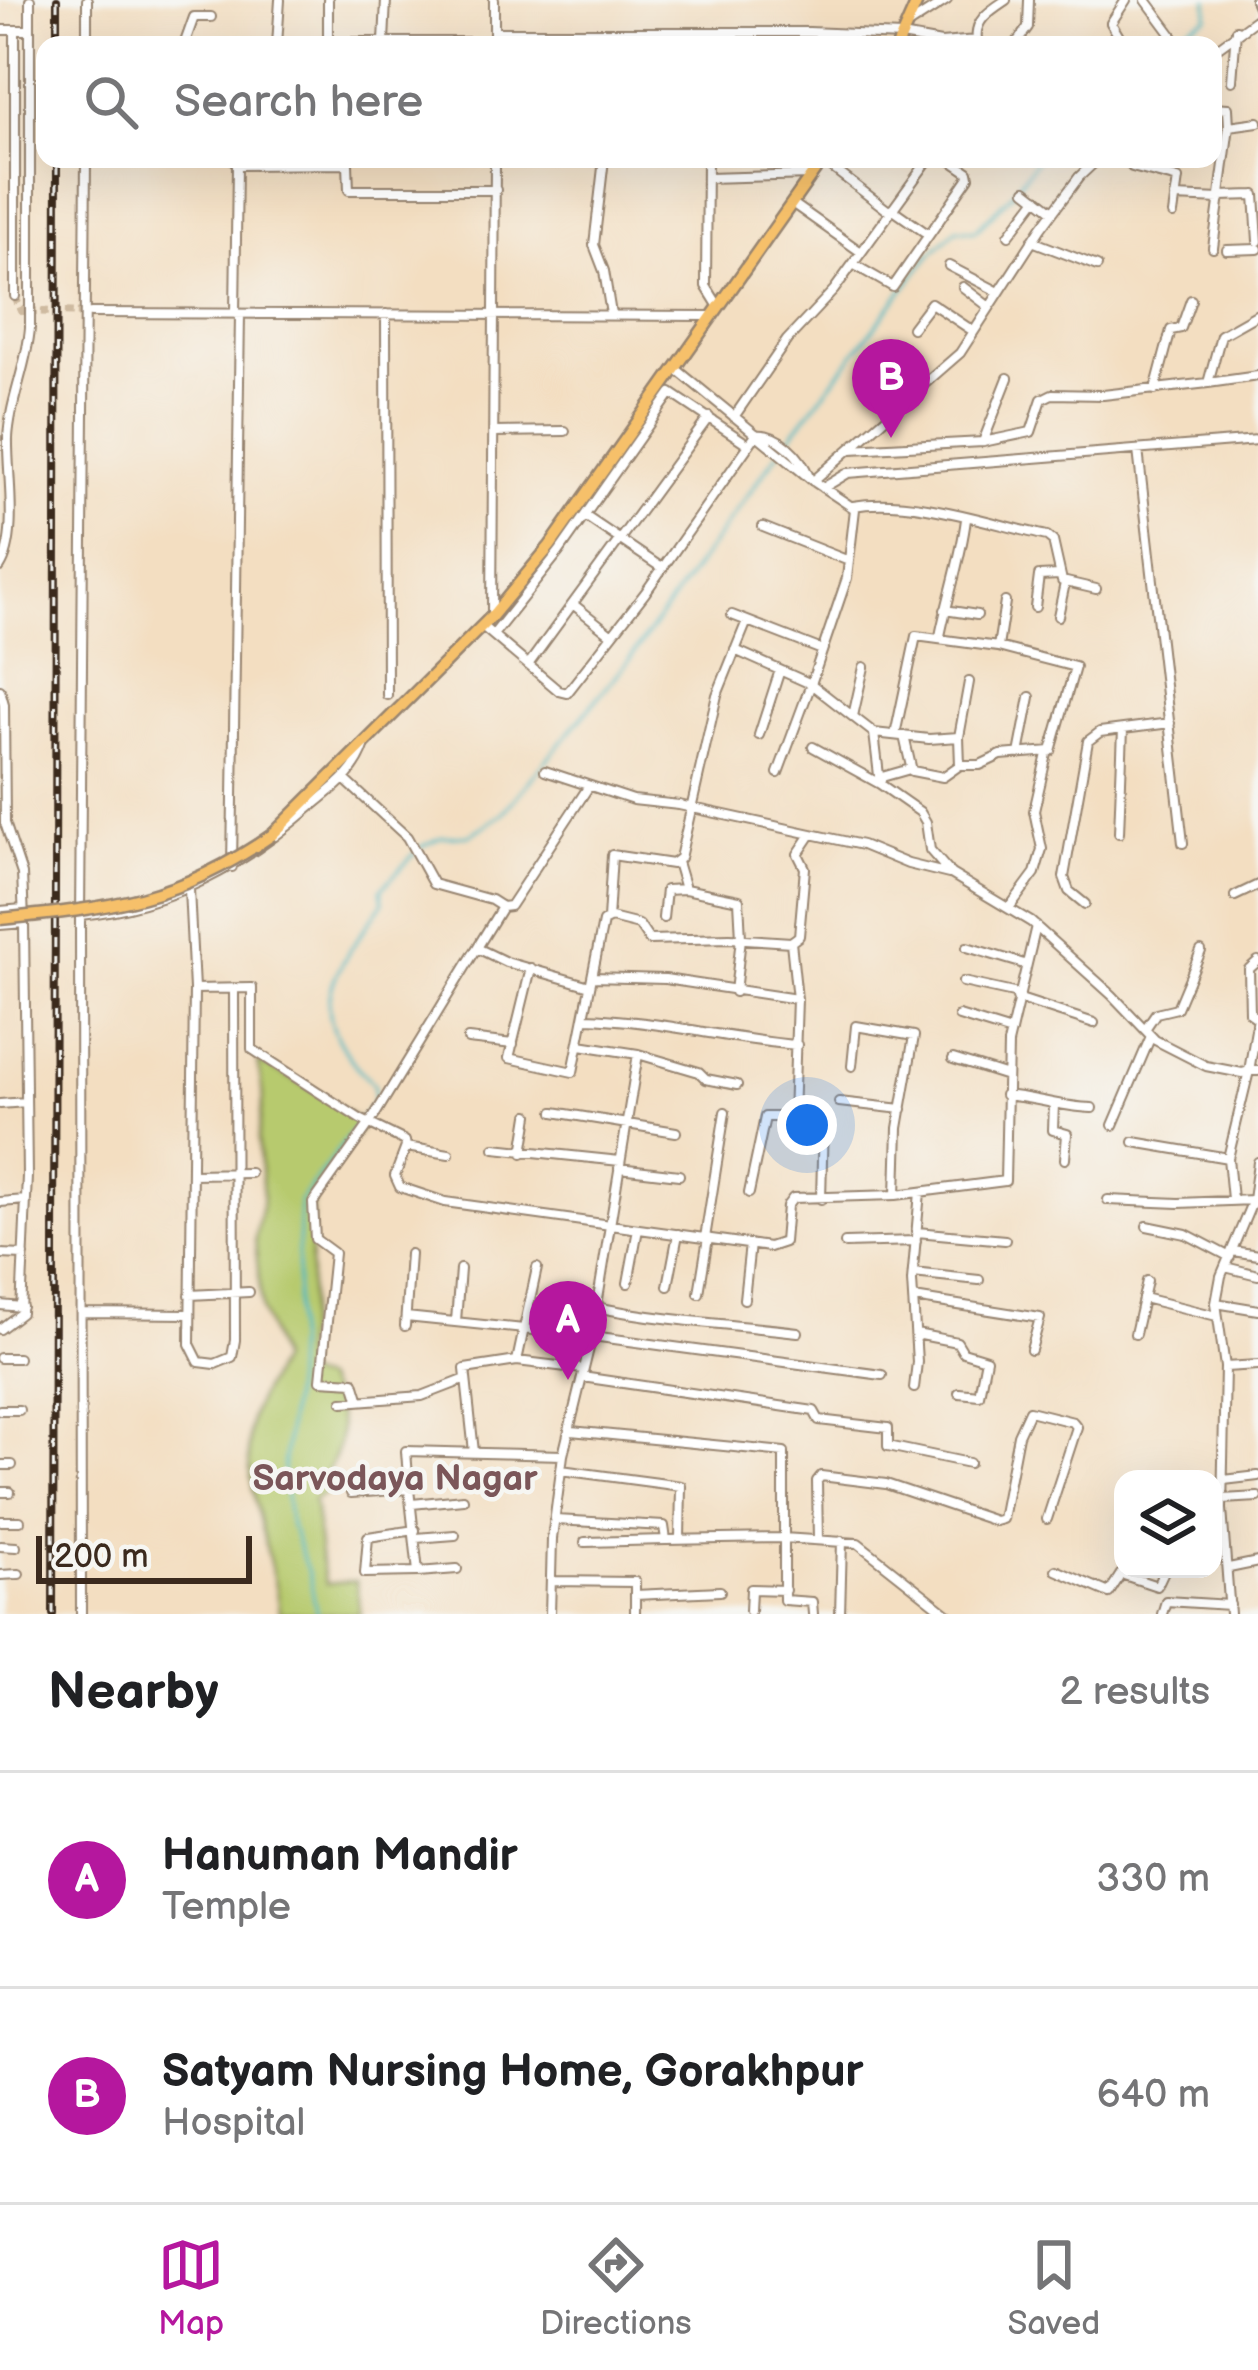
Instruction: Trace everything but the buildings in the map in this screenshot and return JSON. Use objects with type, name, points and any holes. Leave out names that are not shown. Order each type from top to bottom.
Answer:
[{"type":"highway","points":[[903,36],[918,0]]},
{"type":"highway","points":[[0,918],[122,905],[202,877],[272,835],[487,621],[550,546],[624,449],[675,368],[817,168]]},
{"type":"street","points":[[0,567],[9,544],[11,405],[28,361],[30,328],[30,0]]},
{"type":"street","points":[[87,0],[87,36]]},
{"type":"street","points":[[278,36],[280,0]]},
{"type":"street","points":[[328,0],[328,36]]},
{"type":"street","points":[[386,0],[386,36]]},
{"type":"street","points":[[494,0],[494,36]]},
{"type":"street","points":[[544,36],[606,31],[903,36],[947,0]]},
{"type":"street","points":[[978,36],[982,19],[1006,0]]},
{"type":"street","points":[[1022,36],[1028,27],[1030,0]]},
{"type":"street","points":[[1119,36],[1111,23],[1126,0]]},
{"type":"street","points":[[1146,0],[1172,35]]},
{"type":"street","points":[[187,36],[194,17],[211,17]]},
{"type":"street","points":[[1222,43],[1258,18]]},
{"type":"street","points":[[0,30],[29,30]]},
{"type":"street","points":[[15,30],[15,296]]},
{"type":"street","points":[[1232,81],[1236,30]]},
{"type":"street","points":[[606,31],[606,36]]},
{"type":"street","points":[[1213,248],[1229,126],[1228,108],[1222,108]]},
{"type":"street","points":[[1229,126],[1258,122]]},
{"type":"street","points":[[81,1614],[86,168]]},
{"type":"street","points":[[232,867],[235,168]]},
{"type":"street","points":[[348,168],[349,190],[496,190]]},
{"type":"street","points":[[495,168],[495,432],[487,621],[493,635],[566,693],[756,435]]},
{"type":"street","points":[[603,168],[594,245],[604,271],[610,314]]},
{"type":"street","points":[[92,314],[715,312],[706,286],[706,168]]},
{"type":"street","points":[[833,168],[929,235]]},
{"type":"street","points":[[734,417],[787,340],[853,264],[922,168]]},
{"type":"street","points":[[853,264],[891,289],[970,175],[961,168]]},
{"type":"street","points":[[808,477],[851,448],[956,357],[997,291],[1088,168]]},
{"type":"street","points":[[1136,168],[1178,179],[1173,214]]},
{"type":"street","points":[[707,178],[812,175]]},
{"type":"street","points":[[1026,190],[1053,211]]},
{"type":"street","points":[[1175,197],[1256,195],[1258,245],[1227,250]]},
{"type":"street","points":[[1009,236],[1037,198]]},
{"type":"street","points":[[792,203],[861,252]]},
{"type":"street","points":[[1032,242],[1097,266]]},
{"type":"street","points":[[949,266],[997,291]]},
{"type":"street","points":[[963,287],[988,306]]},
{"type":"street","points":[[1155,390],[1171,330],[1181,328],[1191,300]]},
{"type":"street","points":[[912,328],[931,303],[973,331]]},
{"type":"street","points":[[386,314],[387,695]]},
{"type":"street","points":[[679,314],[698,335]]},
{"type":"street","points":[[1208,382],[1221,335],[1258,314]]},
{"type":"street","points":[[675,368],[756,435],[799,458],[808,477]]},
{"type":"street","points":[[851,448],[983,442],[1031,432],[1046,396],[1155,390],[1258,376]]},
{"type":"street","points":[[983,442],[1008,378]]},
{"type":"street","points":[[493,635],[584,516],[624,449],[671,393],[749,445]]},
{"type":"street","points":[[528,665],[710,417]]},
{"type":"street","points":[[495,432],[565,431]]},
{"type":"street","points":[[824,488],[848,473],[1258,440]]},
{"type":"street","points":[[774,442],[808,477],[853,506],[877,502],[1051,538],[1062,579],[1058,616]]},
{"type":"street","points":[[1138,449],[1184,843]]},
{"type":"street","points":[[778,773],[823,650],[849,561],[853,506]]},
{"type":"street","points":[[584,516],[662,568]]},
{"type":"street","points":[[940,636],[966,519]]},
{"type":"street","points":[[763,527],[849,561]]},
{"type":"street","points":[[1035,607],[1040,576],[1096,589]]},
{"type":"street","points":[[998,647],[1005,602]]},
{"type":"street","points":[[574,604],[612,635]]},
{"type":"street","points":[[945,610],[977,615]]},
{"type":"street","points":[[732,616],[823,650]]},
{"type":"street","points":[[685,889],[677,862],[716,695],[747,621]]},
{"type":"street","points":[[880,784],[882,777],[910,769],[944,776],[960,765],[980,765],[1001,755],[1052,751],[1075,667],[998,647],[916,636],[900,736],[910,769]]},
{"type":"street","points":[[735,650],[811,684],[874,733],[959,736]]},
{"type":"street","points":[[853,716],[864,667]]},
{"type":"street","points":[[759,735],[780,670]]},
{"type":"street","points":[[960,765],[959,736],[969,682]]},
{"type":"street","points":[[0,690],[5,823],[22,874],[26,1102],[22,1307],[18,1317],[0,1329]]},
{"type":"street","points":[[1019,754],[1030,697]]},
{"type":"street","points":[[1085,904],[1069,891],[1064,877],[1088,741],[1095,734],[1170,724]]},
{"type":"street","points":[[1119,833],[1123,730]]},
{"type":"street","points":[[874,733],[880,784]]},
{"type":"street","points":[[80,915],[144,904],[189,889],[232,867],[274,839],[358,766],[365,744]]},
{"type":"street","points":[[813,747],[880,784],[923,816],[929,850],[951,874],[1036,926],[1168,1050],[1206,1066],[1254,1071]]},
{"type":"street","points":[[1009,908],[1035,873],[1042,849],[1034,811],[1047,754]]},
{"type":"street","points":[[545,771],[633,800],[862,845],[908,864],[951,874]]},
{"type":"street","points":[[344,778],[407,837],[434,884],[502,907],[510,906],[590,786]]},
{"type":"street","points":[[531,968],[510,1059],[572,1072],[603,922],[639,925],[649,940],[791,942],[799,936],[805,868],[798,854],[810,836]]},
{"type":"street","points":[[608,919],[612,855],[677,862]]},
{"type":"street","points":[[1235,896],[1258,885]]},
{"type":"street","points":[[189,889],[194,989],[190,1344],[199,1362],[215,1364],[232,1357],[234,988]]},
{"type":"street","points":[[663,918],[666,890],[739,900],[741,938],[735,992]]},
{"type":"street","points":[[359,1398],[354,1382],[321,1380],[334,1253],[315,1238],[313,1203],[502,907]]},
{"type":"street","points":[[0,918],[23,908]]},
{"type":"street","points":[[0,918],[24,923]]},
{"type":"street","points":[[234,1049],[252,1049],[405,1142],[395,1176],[400,1187],[446,1202],[780,1245],[787,1236],[789,1202],[896,1196],[1004,1182],[1011,1032],[1036,926]]},
{"type":"street","points":[[791,942],[797,998],[793,1117]]},
{"type":"street","points":[[967,947],[1024,964]]},
{"type":"street","points":[[477,948],[506,962],[591,982],[665,979],[797,998]]},
{"type":"street","points":[[1113,1126],[1156,1013],[1177,1008],[1201,951]]},
{"type":"street","points":[[1232,1199],[1228,1158],[1254,1071],[1257,1018],[1250,1013],[1254,978],[1250,966],[1258,962]]},
{"type":"street","points":[[963,982],[1094,1023]]},
{"type":"street","points":[[194,989],[253,989],[252,1049]]},
{"type":"street","points":[[959,1016],[1011,1032]]},
{"type":"street","points":[[585,1018],[661,1023],[728,1039],[797,1046]]},
{"type":"street","points":[[852,1066],[856,1026],[913,1035],[896,1196]]},
{"type":"street","points":[[468,1039],[513,1045]]},
{"type":"street","points":[[580,1045],[638,1054],[699,1072],[706,1079],[737,1084]]},
{"type":"street","points":[[550,1614],[562,1455],[592,1336],[638,1054]]},
{"type":"street","points":[[953,1059],[1006,1076]]},
{"type":"street","points":[[1005,1095],[1092,1108]]},
{"type":"street","points":[[0,1104],[26,1102]]},
{"type":"street","points":[[839,1102],[902,1109]]},
{"type":"street","points":[[1054,1103],[1053,1130],[1067,1134],[1065,1159]]},
{"type":"street","points":[[1241,1106],[1258,1109]]},
{"type":"street","points":[[554,1112],[676,1132]]},
{"type":"street","points":[[699,1293],[725,1112]]},
{"type":"street","points":[[523,1153],[529,1115]]},
{"type":"street","points":[[749,1192],[764,1119],[793,1117],[823,1120],[821,1199]]},
{"type":"street","points":[[1134,1142],[1228,1158]]},
{"type":"street","points":[[406,1148],[449,1154]]},
{"type":"street","points":[[495,1148],[679,1175]]},
{"type":"street","points":[[1222,1502],[1225,1367],[1216,1303],[1225,1267],[1256,1196],[1258,1162]]},
{"type":"street","points":[[192,1174],[250,1173]]},
{"type":"street","points":[[914,1388],[913,1273],[920,1192]]},
{"type":"street","points":[[1108,1200],[1180,1203],[1256,1196]]},
{"type":"street","points":[[0,1202],[26,1200]]},
{"type":"street","points":[[1147,1226],[1186,1234],[1232,1254],[1258,1255]]},
{"type":"street","points":[[628,1283],[638,1229]]},
{"type":"street","points":[[668,1286],[678,1234]]},
{"type":"street","points":[[845,1243],[916,1237],[1005,1240]]},
{"type":"street","points":[[744,1299],[750,1244]]},
{"type":"street","points":[[0,1254],[24,1255]]},
{"type":"street","points":[[410,1254],[405,1322],[524,1328],[882,1376]]},
{"type":"street","points":[[1225,1267],[1258,1275]]},
{"type":"street","points":[[517,1361],[537,1268]]},
{"type":"street","points":[[455,1321],[460,1269]]},
{"type":"street","points":[[913,1273],[979,1280]]},
{"type":"street","points":[[1135,1334],[1147,1281]]},
{"type":"street","points":[[190,1294],[249,1292]]},
{"type":"street","points":[[914,1298],[1040,1318],[1031,1350]]},
{"type":"street","points":[[1143,1298],[1218,1316]]},
{"type":"street","points":[[1216,1303],[1258,1310]]},
{"type":"street","points":[[0,1305],[22,1307]]},
{"type":"street","points":[[596,1307],[675,1322],[696,1320],[798,1332]]},
{"type":"street","points":[[82,1312],[190,1314]]},
{"type":"street","points":[[916,1334],[957,1342],[963,1352],[986,1359],[980,1394],[959,1393]]},
{"type":"street","points":[[0,1358],[18,1358]]},
{"type":"street","points":[[474,1452],[466,1368],[517,1361],[814,1411],[819,1420],[888,1428],[889,1446],[969,1463]]},
{"type":"street","points":[[1225,1367],[1258,1365]]},
{"type":"street","points":[[343,1402],[422,1396],[466,1379]]},
{"type":"street","points":[[0,1410],[19,1410]]},
{"type":"street","points":[[818,1540],[817,1480],[821,1476],[886,1484],[1002,1520],[1018,1435],[1029,1411],[1077,1427],[1047,1519]]},
{"type":"street","points":[[571,1431],[784,1452],[785,1601],[812,1602],[813,1614]]},
{"type":"street","points":[[418,1572],[406,1451],[562,1455]]},
{"type":"street","points":[[1224,1480],[1258,1474],[1256,1459]]},
{"type":"street","points":[[0,1465],[12,1465]]},
{"type":"street","points":[[561,1470],[681,1486],[680,1539]]},
{"type":"street","points":[[351,1493],[409,1489]]},
{"type":"street","points":[[1223,1499],[1258,1498]]},
{"type":"street","points":[[412,1504],[463,1499]]},
{"type":"street","points":[[556,1520],[664,1526],[665,1540]]},
{"type":"street","points":[[0,1521],[20,1521]]},
{"type":"street","points":[[455,1535],[368,1537],[364,1573],[457,1569]]},
{"type":"street","points":[[1162,1614],[1168,1601],[1230,1610],[1222,1535]]},
{"type":"street","points":[[585,1542],[783,1538],[862,1544],[874,1559],[948,1614]]},
{"type":"street","points":[[840,1614],[842,1541]]},
{"type":"street","points":[[0,1546],[16,1546]]},
{"type":"street","points":[[1222,1562],[1258,1562]]},
{"type":"street","points":[[1056,1570],[1109,1593],[1118,1578]]},
{"type":"street","points":[[0,1575],[19,1574]]},
{"type":"street","points":[[1134,1578],[1160,1586],[1162,1578]]},
{"type":"street","points":[[552,1581],[635,1582],[634,1614]]},
{"type":"street","points":[[750,1611],[752,1589],[785,1590]]},
{"type":"street","points":[[635,1595],[720,1591]]},
{"type":"green space","points":[[258,1062],[312,1089],[364,1124],[313,1195],[309,1304],[302,1349],[305,1376],[323,1380],[340,1426],[327,1472],[332,1491],[313,1500],[323,1573],[326,1584],[356,1581],[360,1614],[279,1614],[253,1492],[251,1419],[279,1360],[262,1310],[255,1239],[263,1197],[258,1139],[263,1097]]},
{"type":"waterway","points":[[1172,36],[1208,17],[1208,0]]},
{"type":"waterway","points":[[787,441],[930,255],[957,229],[975,231],[1030,168]]},
{"type":"waterway","points":[[317,1614],[289,1521],[283,1470],[293,1379],[300,1201],[374,1102],[374,1085],[336,1035],[330,993],[337,973],[383,903],[381,889],[421,847],[442,837],[470,835],[501,815],[629,660],[778,453]]},
{"type":"tunnel","points":[[15,296],[21,311],[90,313]]},
{"type":"railway","points":[[57,0],[57,36]]},
{"type":"railway","points":[[53,1614],[57,168]]},
{"type":"place","name":"Satyam Nursing Home, Gorakhpur","points":[[891,438]]},
{"type":"place","name":"Hanuman Mandir","points":[[568,1380]]},
{"type":"district","name":"Sarvodaya Nagar","points":[[395,1477]]}]
